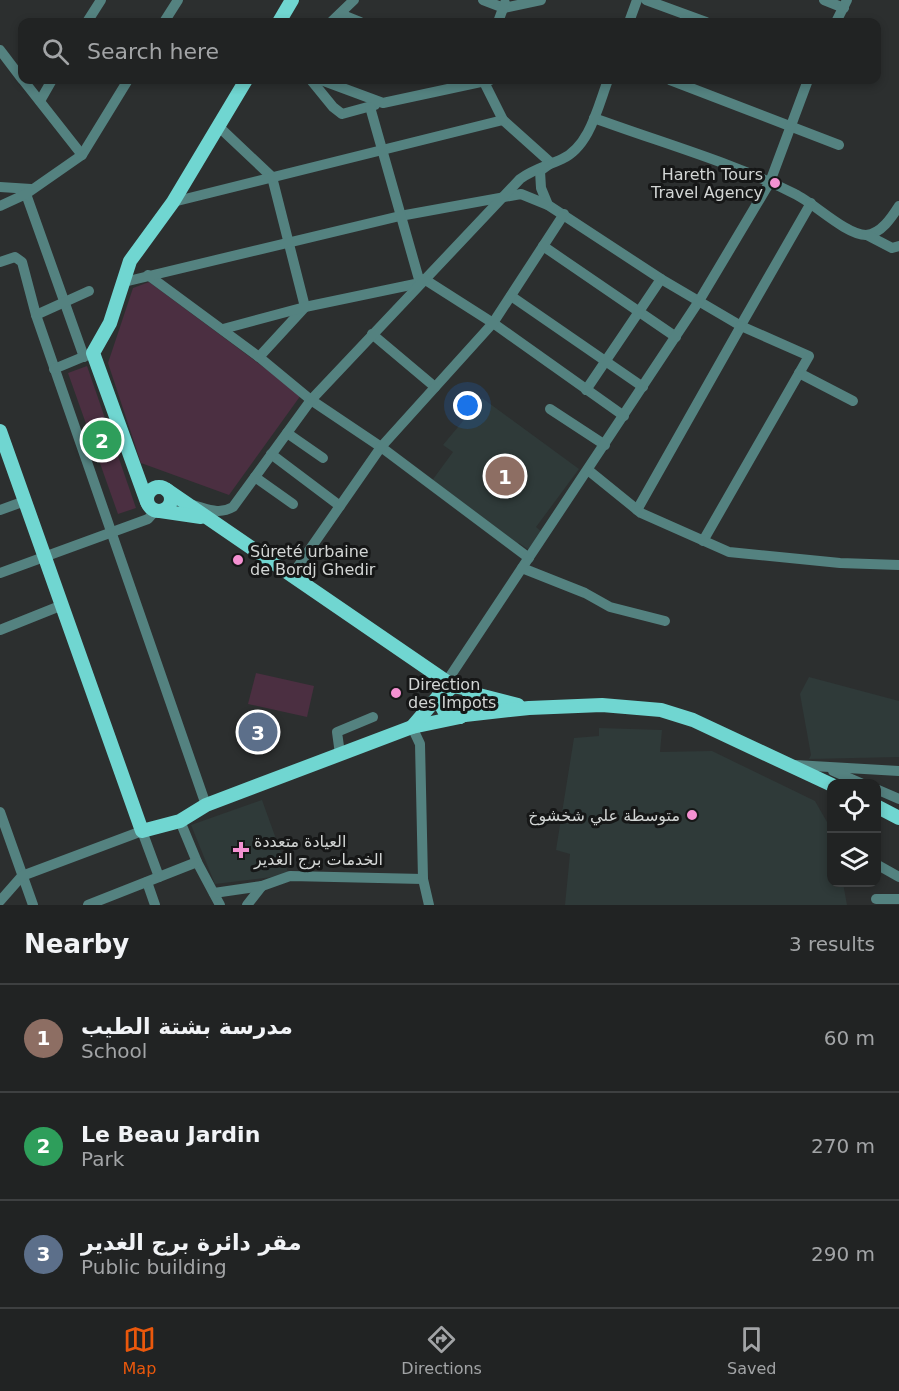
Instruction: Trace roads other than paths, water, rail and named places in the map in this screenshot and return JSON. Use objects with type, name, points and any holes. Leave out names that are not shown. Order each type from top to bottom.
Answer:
[{"type":"main road","points":[[281,18],[292,0]]},
{"type":"main road","points":[[154,508],[132,465],[89,355],[110,323],[130,261],[173,202],[244,84]]},
{"type":"main road","points":[[0,431],[60,606],[142,831],[180,821],[206,805],[412,727],[463,716],[529,708],[602,705],[661,710],[693,720],[827,783]]},
{"type":"main road","points":[[132,465],[452,687],[471,695],[472,704],[463,716]]},
{"type":"main road","points":[[154,508],[168,508],[172,501],[164,488]]},
{"type":"main road","points":[[154,508],[150,491],[164,488]]},
{"type":"main road","points":[[154,508],[211,520]]},
{"type":"main road","points":[[452,687],[529,708]]},
{"type":"main road","points":[[452,687],[441,700],[443,710],[450,716],[463,716]]},
{"type":"main road","points":[[412,727],[452,687]]},
{"type":"main road","points":[[881,809],[899,818]]},
{"type":"street","points":[[90,18],[101,0]]},
{"type":"street","points":[[167,18],[178,0]]},
{"type":"street","points":[[336,18],[354,0]]},
{"type":"street","points":[[483,0],[505,4],[541,0]]},
{"type":"street","points":[[630,18],[637,0]]},
{"type":"street","points":[[646,0],[695,18]]},
{"type":"street","points":[[824,0],[845,4],[838,18]]},
{"type":"street","points":[[500,18],[505,4]]},
{"type":"street","points":[[340,14],[350,18]]},
{"type":"street","points":[[0,50],[18,73]]},
{"type":"street","points":[[27,84],[82,154]]},
{"type":"street","points":[[40,101],[50,84]]},
{"type":"street","points":[[0,206],[29,192],[82,154],[126,84]]},
{"type":"street","points":[[314,84],[333,107],[342,114],[468,84]]},
{"type":"street","points":[[332,84],[383,103]]},
{"type":"street","points":[[488,84],[503,120],[551,163]]},
{"type":"street","points":[[181,501],[224,512],[233,507],[311,400],[520,179],[537,167],[564,159],[580,147],[607,84]]},
{"type":"street","points":[[680,84],[839,145]]},
{"type":"street","points":[[452,687],[526,563],[644,387],[699,301],[770,182],[806,84]]},
{"type":"street","points":[[370,106],[400,216],[422,281],[493,323],[624,416]]},
{"type":"street","points":[[594,118],[770,182],[812,203],[850,231],[867,235],[892,248],[899,246]]},
{"type":"street","points":[[173,202],[503,120]]},
{"type":"street","points":[[218,126],[272,177],[306,307]]},
{"type":"street","points":[[548,204],[541,188],[540,171],[551,163]]},
{"type":"street","points":[[0,187],[29,192]]},
{"type":"street","points":[[29,192],[65,303],[89,355],[54,369]]},
{"type":"street","points":[[124,282],[400,216],[521,194],[548,204],[661,279],[741,326],[809,356],[703,541]]},
{"type":"street","points":[[637,510],[812,203]]},
{"type":"street","points":[[867,235],[881,229],[899,206]]},
{"type":"street","points":[[292,575],[381,447],[493,323],[564,214]]},
{"type":"street","points":[[543,246],[676,337]]},
{"type":"street","points":[[0,262],[15,257],[22,262],[54,369],[206,805]]},
{"type":"street","points":[[148,275],[223,329],[311,400],[381,447],[526,563],[610,607],[665,621]]},
{"type":"street","points":[[586,390],[661,279]]},
{"type":"street","points":[[223,329],[306,307],[422,281]]},
{"type":"street","points":[[36,315],[89,291]]},
{"type":"street","points":[[511,296],[644,387]]},
{"type":"street","points":[[259,357],[306,307]]},
{"type":"street","points":[[372,334],[435,387]]},
{"type":"street","points":[[799,373],[853,400]]},
{"type":"street","points":[[550,409],[605,445]]},
{"type":"street","points":[[287,434],[323,458]]},
{"type":"street","points":[[271,454],[340,506]]},
{"type":"street","points":[[588,470],[637,510],[729,552],[840,563],[899,565]]},
{"type":"street","points":[[255,477],[293,504]]},
{"type":"street","points":[[0,510],[24,501]]},
{"type":"street","points":[[0,573],[148,519],[154,508]]},
{"type":"street","points":[[0,630],[60,606]]},
{"type":"street","points":[[340,754],[337,732],[373,717]]},
{"type":"street","points":[[412,727],[420,744],[423,879],[429,905]]},
{"type":"street","points":[[786,764],[899,771]]},
{"type":"street","points":[[827,768],[853,779]]},
{"type":"street","points":[[881,791],[899,799]]},
{"type":"street","points":[[0,812],[33,905]]},
{"type":"street","points":[[180,821],[197,862],[220,905]]},
{"type":"street","points":[[0,901],[22,876],[142,831],[159,877]]},
{"type":"street","points":[[88,905],[118,900],[147,882],[197,862]]},
{"type":"street","points":[[881,867],[899,877]]},
{"type":"street","points":[[214,893],[262,886],[290,876],[423,879]]},
{"type":"street","points":[[147,882],[155,905]]},
{"type":"street","points":[[247,905],[262,886]]},
{"type":"street","points":[[876,899],[899,899]]},
{"type":"place","name":"Hareth Tours Travel Agency","points":[[775,183]]},
{"type":"place","name":"Le Beau Jardin","points":[[102,440]]},
{"type":"place","name":"مدرسة بشتة الطيب","points":[[505,476]]},
{"type":"place","name":"Sûreté urbaine de Bordj Ghedir","points":[[238,560]]},
{"type":"place","name":"Direction des Impots","points":[[396,693]]},
{"type":"place","name":"مقر دائرة برج الغدير","points":[[258,732]]},
{"type":"place","name":"متوسطة علي شخشوخ","points":[[692,815]]},
{"type":"place","name":"العيادة متعددة الخدمات برج الغدير","points":[[241,850]]}]
